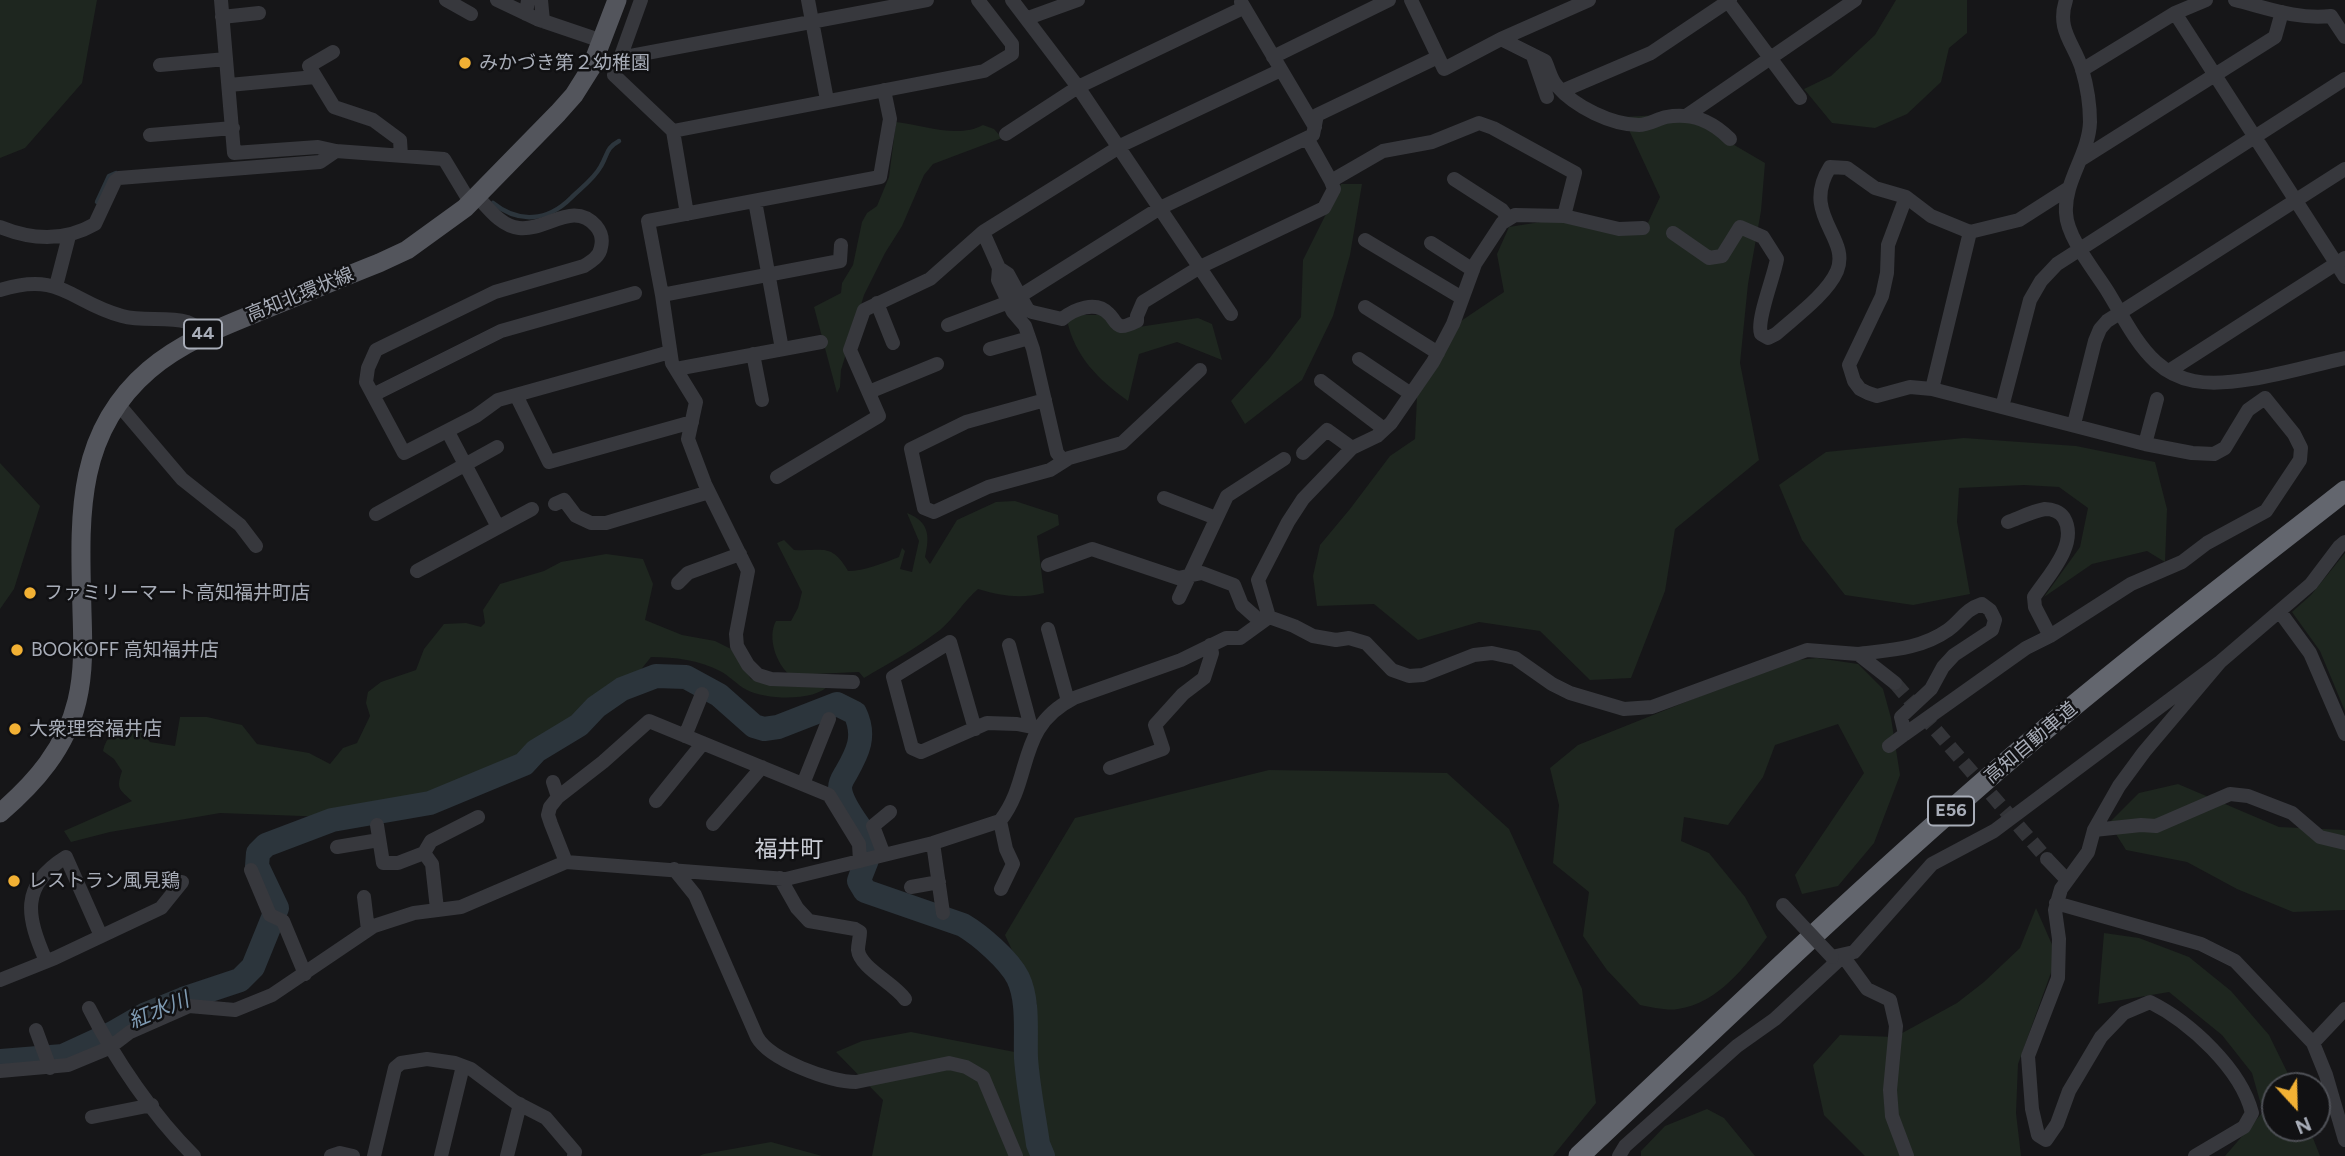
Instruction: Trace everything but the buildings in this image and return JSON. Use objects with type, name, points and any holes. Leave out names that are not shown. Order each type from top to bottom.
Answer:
[{"type":"highway","name":"高知自動車道","points":[[1579,1156],[1845,906],[1964,799],[2096,688],[2345,491]]},
{"type":"highway","name":"高知自動車道","points":[[1595,1156],[1791,971],[1979,802],[2345,504]]},
{"type":"main road","name":"高知北環状線","points":[[0,813],[44,770],[70,724],[77,702],[83,648],[80,519],[85,482],[105,425],[119,405],[146,372],[172,352],[206,333],[407,250],[434,232],[473,199],[574,95],[591,68],[617,0]]},
{"type":"street","points":[[220,0],[234,153],[318,147],[336,151],[444,159],[473,199],[502,222],[519,228],[534,227],[572,215],[583,216],[599,230],[601,250],[584,266],[495,292],[376,349],[368,368],[366,382],[404,453],[448,432],[498,400],[670,352]]},
{"type":"street","points":[[446,0],[471,14]]},
{"type":"street","points":[[497,0],[527,7],[543,21],[602,41]]},
{"type":"street","points":[[541,0],[543,21]]},
{"type":"street","points":[[641,0],[614,75],[673,131],[687,214]]},
{"type":"street","points":[[808,0],[827,100]]},
{"type":"street","points":[[620,58],[927,0]]},
{"type":"street","points":[[673,131],[984,71],[1013,54],[1012,44],[978,0]]},
{"type":"street","points":[[1012,0],[1078,87],[1231,314]]},
{"type":"street","points":[[1027,19],[1078,0]]},
{"type":"street","points":[[1273,57],[1389,0]]},
{"type":"street","points":[[1411,0],[1444,69],[1502,38],[1589,0]]},
{"type":"street","points":[[1562,91],[1651,53],[1728,0],[1800,98]]},
{"type":"street","points":[[1686,116],[1856,0]]},
{"type":"street","points":[[2066,0],[2062,19],[2066,36],[2082,70],[2090,124],[2069,188],[2066,216],[2080,248],[2120,313],[2155,360],[2169,372],[2197,382],[2218,382],[2345,358]]},
{"type":"street","points":[[2082,70],[2175,13],[2206,0]]},
{"type":"street","points":[[2235,0],[2314,18],[2331,16],[2345,37]]},
{"type":"street","points":[[1006,134],[1078,87],[1242,4],[1281,70],[1335,189],[1324,208],[1200,267],[1143,302],[1136,316],[1138,321],[1118,325],[1107,311],[1097,307],[1072,311],[1062,318],[1032,312],[1014,299]]},
{"type":"street","points":[[2080,160],[2275,37],[2282,12]]},
{"type":"street","points":[[222,17],[259,13]]},
{"type":"street","points":[[2175,13],[2295,200],[2341,260],[2345,277]]},
{"type":"street","points":[[1502,38],[1545,61],[1555,85],[1593,114],[1638,125],[1666,117],[1686,116],[1708,122],[1730,139]]},
{"type":"street","points":[[333,52],[309,66],[314,77],[334,107],[373,120],[400,140],[401,156]]},
{"type":"street","points":[[1532,54],[1547,97]]},
{"type":"street","points":[[948,325],[1014,299],[1160,208],[1311,132],[1317,115],[1438,57]]},
{"type":"street","points":[[160,65],[226,59]]},
{"type":"street","points":[[777,477],[879,416],[850,350],[864,310],[930,279],[983,232],[1119,148],[1281,70]]},
{"type":"street","points":[[229,85],[314,77]]},
{"type":"street","points":[[2002,407],[2031,300],[2041,281],[2057,264],[2345,79]]},
{"type":"street","points":[[853,681],[771,680],[758,675],[748,665],[737,646],[736,634],[748,571],[709,492],[688,439],[696,402],[672,363],[648,221],[880,177],[890,119],[884,90]]},
{"type":"street","points":[[1331,181],[1382,151],[1432,142],[1479,123],[1575,173],[1564,216]]},
{"type":"street","points":[[150,135],[233,128]]},
{"type":"street","points":[[0,227],[22,236],[69,236],[95,224],[115,181],[119,178],[320,162],[336,151]]},
{"type":"street","points":[[1673,233],[1709,258],[1722,256],[1740,227],[1763,237],[1777,259],[1759,320],[1760,334],[1768,338],[1816,298],[1836,273],[1840,259],[1837,245],[1824,218],[1821,200],[1822,180],[1830,167],[1847,168],[1874,188],[1906,197],[1931,216],[1970,232],[2019,220],[2069,188]]},
{"type":"street","points":[[2074,424],[2100,329],[2120,313],[2345,169]]},
{"type":"street","points":[[1454,179],[1502,210],[1508,218]]},
{"type":"street","points":[[1889,746],[2026,648],[2050,636],[2131,584],[2182,562],[2207,543],[2266,511],[2300,460],[2301,448],[2294,434],[2265,398],[2248,410],[2225,448],[2214,454],[2192,453],[2145,444],[1933,389],[1910,387],[1877,396],[1860,389],[1850,373],[1852,358],[1882,296],[1887,273],[1888,245],[1906,197]]},
{"type":"street","points":[[755,201],[782,349]]},
{"type":"street","points":[[1264,619],[1258,580],[1288,522],[1303,499],[1332,466],[1352,448],[1377,436],[1411,394],[1438,353],[1453,324],[1473,270],[1502,223],[1508,218],[1538,215],[1564,216],[1619,229],[1643,228]]},
{"type":"street","points":[[983,232],[999,268],[1008,274],[1029,338],[1057,453],[1064,461]]},
{"type":"street","points":[[1933,389],[1970,232]]},
{"type":"street","points":[[56,286],[69,236]]},
{"type":"street","points":[[1365,240],[1462,298]]},
{"type":"street","points":[[1431,243],[1473,270]]},
{"type":"street","points":[[662,295],[841,261],[841,244]]},
{"type":"street","points":[[2169,372],[2341,260]]},
{"type":"street","points":[[0,290],[27,284],[56,286],[123,316],[187,322],[206,333]]},
{"type":"street","points":[[373,395],[501,331],[635,293]]},
{"type":"street","points":[[877,303],[893,343]]},
{"type":"street","points":[[1365,307],[1438,353]]},
{"type":"street","points":[[990,349],[1029,338]]},
{"type":"street","points":[[676,369],[821,342]]},
{"type":"street","points":[[753,354],[762,400]]},
{"type":"street","points":[[1359,359],[1411,394]]},
{"type":"street","points":[[869,392],[937,364]]},
{"type":"street","points":[[1045,400],[966,422],[911,449],[924,508],[934,512],[988,487],[1050,470],[1064,461],[1122,443],[1200,370]]},
{"type":"street","points":[[1321,381],[1384,429]]},
{"type":"street","points":[[516,395],[549,462],[692,422]]},
{"type":"street","points":[[2145,444],[2157,400]]},
{"type":"street","points":[[119,405],[181,479],[240,526],[256,546]]},
{"type":"street","points":[[1303,453],[1327,430],[1352,448]]},
{"type":"street","points":[[448,432],[498,527]]},
{"type":"street","points":[[376,514],[497,447]]},
{"type":"street","points":[[1179,598],[1227,496],[1284,459]]},
{"type":"street","points":[[555,504],[564,500],[576,516],[592,523],[606,523],[709,492]]},
{"type":"street","points":[[1164,498],[1216,519]]},
{"type":"street","points":[[417,571],[532,509]]},
{"type":"street","points":[[2008,522],[2044,509],[2053,510],[2063,516],[2069,531],[2067,545],[2034,597],[2035,607],[2050,636]]},
{"type":"street","points":[[1619,1156],[1625,1146],[1737,1046],[1775,1019],[1838,957],[1854,952],[1932,864],[1994,831],[2220,662],[2311,584],[2345,542]]},
{"type":"street","points":[[1048,565],[1092,549],[1178,578],[1202,573],[1234,585],[1242,605],[1264,619],[1294,626],[1313,636],[1336,640],[1349,638],[1366,643],[1392,670],[1409,676],[1423,675],[1474,655],[1492,653],[1515,658],[1570,693],[1624,709],[1652,706],[1754,671],[1793,653],[1807,650],[1858,654],[1922,645],[1950,629],[1969,608],[1982,604],[1990,610],[1995,620],[1992,630],[1954,655],[1943,667],[1931,689],[1901,717],[1905,734]]},
{"type":"street","points":[[678,583],[688,573],[740,554]]},
{"type":"street","points":[[2280,612],[2310,653],[2345,734]]},
{"type":"street","points":[[1002,889],[1013,864],[1006,849],[1000,821],[1012,800],[1034,728],[1058,706],[1068,701],[1181,660],[1227,638],[1240,638],[1264,619]]},
{"type":"street","points":[[1048,629],[1068,701]]},
{"type":"street","points":[[975,729],[950,642],[893,677],[912,748],[921,752],[975,729],[987,723],[1034,728]]},
{"type":"street","points":[[1009,645],[1034,728]]},
{"type":"street","points":[[1110,768],[1163,749],[1155,725],[1177,699],[1204,678],[1212,653],[1210,645]]},
{"type":"street","points":[[1858,654],[1895,683]]},
{"type":"street","points":[[2195,1156],[2244,1127],[2252,1113],[2247,1094],[2223,1061],[2170,1012],[2150,1002],[2124,1013],[2101,1037],[2069,1091],[2057,1124],[2046,1140],[2038,1135],[2032,1109],[2028,1056],[2058,978],[2056,903],[2061,889],[2088,852],[2094,830],[2119,786],[2220,662]]},
{"type":"street","points":[[685,736],[702,694]]},
{"type":"street","points":[[803,784],[829,719]]},
{"type":"street","points":[[566,862],[548,815],[550,807],[558,797],[606,760],[649,721],[829,795],[859,844],[871,858]]},
{"type":"street","points":[[656,801],[703,743]]},
{"type":"street","points":[[713,824],[762,767]]},
{"type":"street","points":[[554,782],[558,797]]},
{"type":"street","points":[[2094,830],[2156,826],[2230,794],[2248,796],[2292,813],[2320,837],[2345,843]]},
{"type":"street","points":[[871,858],[873,826],[890,812]]},
{"type":"street","points":[[337,847],[378,832],[383,863],[398,863],[424,853],[431,841],[478,817]]},
{"type":"street","points":[[0,1071],[68,1066],[109,1048],[130,1032],[189,1006],[235,1010],[272,995],[368,930],[402,916],[461,907],[566,862],[780,878],[813,873],[933,843],[1000,821]]},
{"type":"street","points":[[933,843],[943,912]]},
{"type":"street","points":[[424,853],[432,864],[437,909]]},
{"type":"street","points":[[46,961],[33,931],[30,901],[32,889],[43,875],[66,857],[101,936]]},
{"type":"street","points":[[2047,859],[2067,880]]},
{"type":"street","points":[[674,869],[695,895],[757,1037],[772,1054],[843,1082],[856,1082],[949,1063],[966,1067],[983,1077],[1016,1156]]},
{"type":"street","points":[[251,870],[305,974]]},
{"type":"street","points":[[780,878],[797,908],[809,920],[860,932],[858,951],[864,964],[899,990],[905,999]]},
{"type":"street","points":[[0,980],[161,908],[182,882]]},
{"type":"street","points":[[911,887],[939,882]]},
{"type":"street","points":[[364,897],[368,930]]},
{"type":"street","points":[[2056,903],[2201,944],[2235,961],[2313,1043],[2345,1140]]},
{"type":"street","points":[[1783,905],[1838,957],[1867,989],[1890,1000],[1896,1026],[1890,1090],[1892,1116],[1907,1156]]},
{"type":"street","points":[[89,1008],[109,1048],[175,1137],[194,1156]]},
{"type":"street","points":[[2313,1043],[2345,1009]]},
{"type":"street","points":[[36,1030],[50,1068]]},
{"type":"street","points":[[374,1156],[396,1068],[401,1063],[426,1059],[471,1069],[520,1104],[546,1118],[575,1152],[574,1156]]},
{"type":"street","points":[[441,1156],[463,1066]]},
{"type":"street","points":[[507,1156],[520,1104]]},
{"type":"street","points":[[92,1117],[152,1105]]},
{"type":"street","points":[[331,1156],[340,1153],[353,1156]]},
{"type":"shaded area","points":[[0,0],[97,0],[82,83],[25,148],[0,158]]},
{"type":"shaded area","points":[[1896,0],[1967,0],[1967,33],[1949,48],[1941,82],[1907,114],[1875,128],[1832,123],[1804,89],[1831,76],[1875,35]]},
{"type":"shaded area","points":[[1697,113],[1712,132],[1765,163],[1740,363],[1759,460],[1675,529],[1665,591],[1631,678],[1590,680],[1540,631],[1479,622],[1418,640],[1374,604],[1317,606],[1313,576],[1320,545],[1390,456],[1415,439],[1417,397],[1461,321],[1504,292],[1497,254],[1509,227],[1566,218],[1646,227],[1660,197],[1623,117]]},
{"type":"shaded area","points":[[896,122],[952,131],[983,125],[994,129],[1002,138],[933,164],[924,175],[902,226],[864,295],[841,370],[837,393],[814,307],[841,293],[842,283],[853,265],[862,222],[867,213],[877,206],[889,177]]},
{"type":"shaded area","points":[[1341,184],[1362,184],[1350,255],[1333,316],[1302,380],[1245,424],[1231,401],[1269,359],[1301,317],[1303,260]]},
{"type":"shaded area","points":[[1079,315],[1106,315],[1119,330],[1198,318],[1212,324],[1222,360],[1177,342],[1139,354],[1128,401],[1107,384],[1082,356],[1067,320]]},
{"type":"shaded area","points":[[1964,438],[2076,446],[2155,462],[2167,509],[2165,562],[2147,551],[2092,564],[2044,597],[2080,547],[2088,508],[2059,487],[2024,485],[1959,488],[1957,522],[1970,594],[1913,605],[1845,595],[1802,540],[1779,485],[1826,452]]},
{"type":"shaded area","points":[[0,463],[40,506],[14,589],[0,609]]},
{"type":"shaded area","points":[[1015,501],[1058,515],[1059,525],[1037,536],[1044,593],[1011,596],[978,589],[940,630],[864,678],[859,672],[790,675],[785,670],[774,650],[773,627],[776,621],[791,621],[802,592],[777,543],[784,540],[794,550],[831,552],[848,571],[867,568],[899,557],[902,548],[905,551],[900,569],[912,572],[919,541],[907,513],[924,525],[927,536],[925,557],[930,564],[957,520],[996,502]]},
{"type":"shaded area","points":[[2345,553],[2345,711],[2320,651],[2292,612],[2311,595]]},
{"type":"shaded area","points":[[606,554],[643,559],[653,584],[645,620],[682,635],[715,641],[731,649],[751,679],[771,685],[830,684],[814,694],[791,698],[766,696],[747,690],[724,673],[704,664],[651,657],[635,677],[588,700],[571,726],[523,757],[429,801],[329,817],[220,813],[110,832],[71,842],[64,831],[132,801],[120,788],[122,771],[114,759],[103,751],[109,737],[125,725],[130,723],[139,728],[150,742],[175,746],[180,717],[207,717],[242,725],[257,744],[309,753],[330,764],[343,748],[357,743],[370,716],[366,703],[368,692],[381,682],[416,670],[424,649],[444,624],[466,623],[481,627],[485,623],[483,610],[500,584],[544,571],[561,562]]},
{"type":"shaded area","points":[[1817,658],[1858,664],[1883,689],[1891,718],[1900,775],[1874,843],[1838,886],[1802,894],[1795,875],[1864,773],[1838,724],[1775,745],[1763,777],[1728,825],[1684,817],[1681,841],[1709,853],[1745,897],[1767,937],[1740,971],[1706,999],[1674,1009],[1640,1005],[1607,970],[1583,936],[1589,892],[1553,863],[1559,805],[1550,768],[1578,745],[1788,661]]},
{"type":"shaded area","points":[[1269,770],[1447,773],[1509,829],[1582,989],[1596,1103],[1553,1156],[872,1156],[883,1100],[836,1052],[862,1041],[911,1032],[1020,1053],[1037,1004],[1005,935],[1075,818]]},
{"type":"shaded area","points":[[2178,784],[2279,827],[2345,830],[2345,910],[2293,912],[2237,889],[2187,862],[2126,850],[2109,823],[2139,793]]},
{"type":"shaded area","points":[[2036,908],[2057,956],[2018,1064],[2016,1113],[2021,1156],[1865,1156],[1824,1115],[1813,1065],[1840,1035],[1895,1037],[1957,1003],[2020,948]]},
{"type":"shaded area","points":[[2104,933],[2139,938],[2189,957],[2231,991],[2269,1035],[2287,1072],[2261,1072],[2261,1105],[2252,1073],[2222,1035],[2169,992],[2098,1004]]},
{"type":"shaded area","points":[[1707,1109],[1724,1118],[1755,1156],[1641,1156],[1641,1151],[1665,1126]]},
{"type":"shaded area","points":[[2261,1114],[2261,1142],[2314,1142],[2320,1156],[2225,1156]]},
{"type":"shaded area","points":[[771,1142],[822,1156],[699,1156],[704,1154]]},
{"type":"waterway","points":[[493,203],[503,210],[523,217],[553,211],[591,179],[609,149],[619,141]]},
{"type":"waterway","points":[[97,202],[109,176],[116,173]]},
{"type":"waterway","name":"紅水川","points":[[0,1061],[63,1056],[146,1014],[240,980],[253,967],[277,908],[257,866],[258,853],[266,845],[332,820],[430,803],[524,764],[536,751],[579,725],[596,707],[622,689],[656,676],[686,677],[719,695],[754,726],[764,729],[778,727],[837,704],[855,713],[860,729],[859,744],[840,788],[845,805],[869,844],[869,854],[859,881],[865,891],[963,925],[993,948],[1014,971],[1024,997],[1028,1080],[1038,1144],[1043,1156]]},
{"type":"tunnel","points":[[1895,683],[2047,859]]},
{"type":"place","name":"みかづき第２幼稚園","points":[[465,63]]},
{"type":"place","name":"ファミリーマート高知福井町店","points":[[30,593]]},
{"type":"place","name":"BOOKOFF 高知福井店","points":[[17,650]]},
{"type":"place","name":"大衆理容福井店","points":[[15,729]]},
{"type":"place","name":"レストラン風見鶏","points":[[14,881]]},
{"type":"district","name":"福井町","points":[[789,850]]}]
